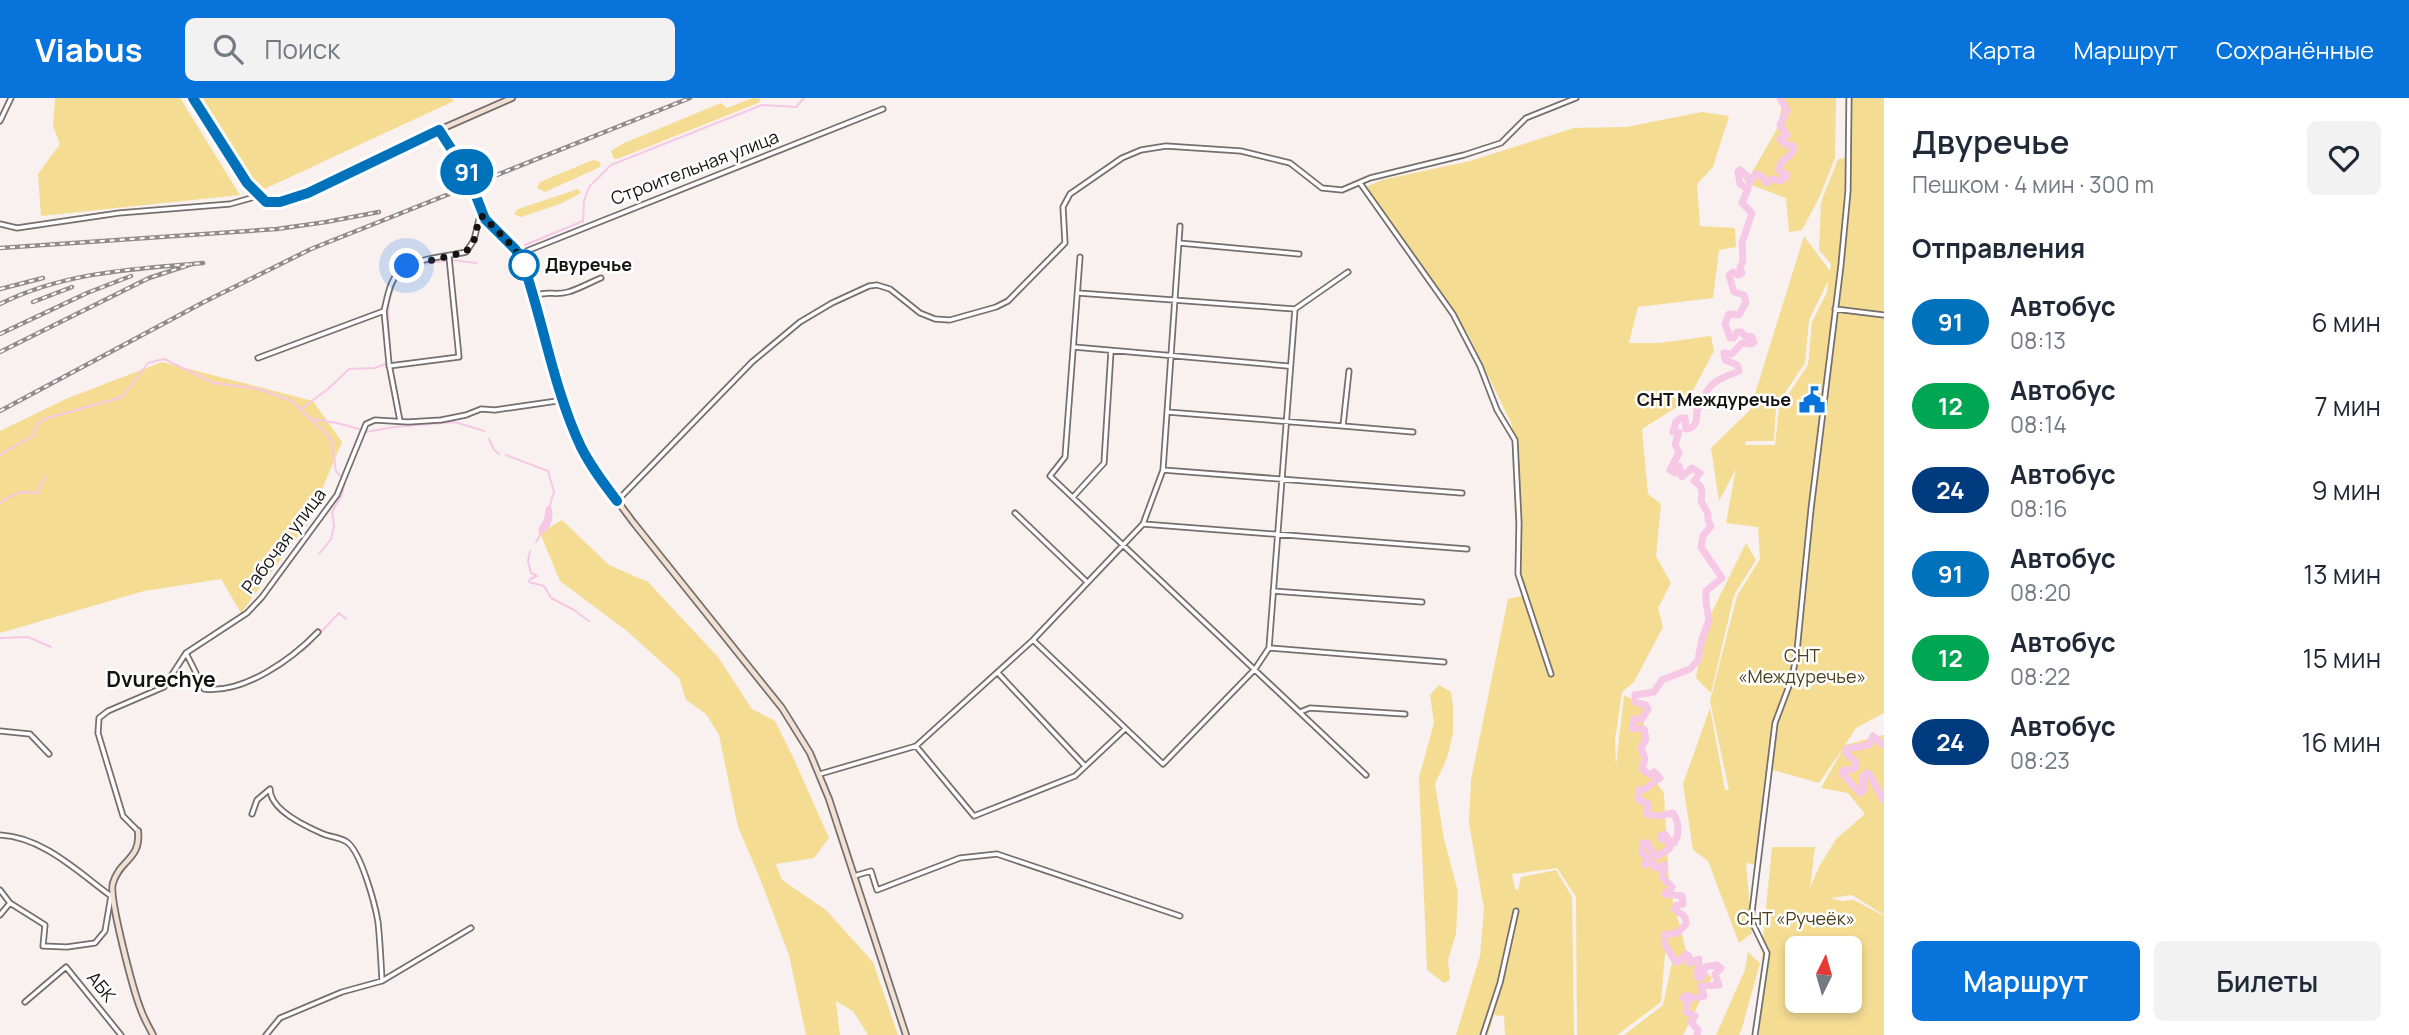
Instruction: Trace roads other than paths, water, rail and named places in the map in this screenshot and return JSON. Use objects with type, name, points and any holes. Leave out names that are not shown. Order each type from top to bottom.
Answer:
[{"type":"main road","points":[[193,98],[247,183],[266,202],[295,198],[512,98]]},
{"type":"main road","points":[[439,130],[467,173],[483,216],[519,254],[564,400],[587,459],[617,501],[782,708],[810,753],[820,774],[906,1035]]},
{"type":"main road","points":[[138,831],[138,848],[113,880],[111,896],[132,984],[141,1012],[153,1035]]},
{"type":"street","points":[[0,121],[11,98]]},
{"type":"street","points":[[617,501],[752,362],[800,321],[832,303],[877,285],[890,289],[920,313],[935,319],[950,320],[1003,305],[1065,243],[1063,207],[1070,194],[1133,153],[1158,146],[1230,149],[1290,163],[1325,189],[1342,190],[1382,175],[1501,143],[1526,118],[1576,98]]},
{"type":"street","points":[[1755,1035],[1767,953],[1751,920],[1775,723],[1792,678],[1796,659],[1848,191],[1849,98]]},
{"type":"street","name":"Строительная улица","points":[[519,254],[883,109]]},
{"type":"street","points":[[1360,183],[1453,314],[1480,366],[1497,410],[1515,440],[1519,523],[1518,574],[1551,674]]},
{"type":"street","points":[[0,224],[17,228],[119,213],[230,204],[258,196]]},
{"type":"street","points":[[400,421],[389,366],[384,311],[392,283],[399,271],[415,263],[466,252],[471,247],[479,219],[483,216]]},
{"type":"street","points":[[820,774],[916,746],[1032,640],[1143,524],[1163,470],[1180,226]]},
{"type":"street","points":[[1179,243],[1299,254]]},
{"type":"street","points":[[389,366],[459,357],[449,257]]},
{"type":"street","points":[[1080,257],[1066,457],[1050,476],[1366,775]]},
{"type":"street","points":[[1079,293],[1295,309],[1348,272]]},
{"type":"street","points":[[533,296],[546,291],[556,294],[570,292],[601,278]]},
{"type":"street","points":[[1032,640],[1163,764],[1255,669],[1269,648],[1295,309]]},
{"type":"street","points":[[1835,309],[1884,315]]},
{"type":"street","points":[[258,358],[384,311]]},
{"type":"street","points":[[1074,347],[1289,366]]},
{"type":"street","points":[[1073,497],[1104,463],[1111,351]]},
{"type":"street","points":[[1343,426],[1349,371]]},
{"type":"street","name":"Рабочая улица","points":[[138,831],[123,816],[97,723],[107,711],[164,687],[186,653],[247,613],[262,597],[337,495],[366,424],[375,420],[441,419],[466,415],[481,409],[495,411],[564,400]]},
{"type":"street","points":[[1167,412],[1413,432]]},
{"type":"street","points":[[1163,470],[1462,493]]},
{"type":"street","points":[[1015,513],[1087,582]]},
{"type":"street","points":[[1143,524],[1467,549]]},
{"type":"street","points":[[1273,591],[1422,602]]},
{"type":"street","points":[[186,653],[204,689],[213,690],[255,680],[318,632]]},
{"type":"street","points":[[1269,648],[1444,662]]},
{"type":"street","points":[[998,672],[1085,766]]},
{"type":"street","points":[[1300,712],[1310,708],[1405,714]]},
{"type":"street","points":[[916,746],[974,816],[1075,776],[1125,729]]},
{"type":"street","points":[[0,731],[30,734],[49,754]]},
{"type":"street","points":[[252,814],[257,800],[270,789],[270,796],[277,805],[294,818],[322,834],[347,842],[358,856],[377,919],[382,981]]},
{"type":"street","points":[[0,835],[18,836],[72,865],[111,896],[105,931],[95,943],[67,947],[43,946],[45,925],[10,903],[0,890]]},
{"type":"street","points":[[854,876],[871,871],[877,890],[960,858],[996,854],[1181,916]]},
{"type":"street","points":[[0,915],[10,903]]},
{"type":"street","points":[[1483,1035],[1500,983],[1516,911]]},
{"type":"street","points":[[266,1035],[280,1018],[342,992],[382,981],[471,928]]},
{"type":"street","name":"АБК","points":[[25,1002],[66,967],[121,1035]]},
{"type":"waterway","points":[[525,245],[583,221],[584,201],[589,187],[611,165],[762,105],[796,107],[804,98]]},
{"type":"waterway","points":[[1697,1035],[1698,1030],[1691,1022],[1695,1016],[1686,1012],[1688,1001],[1683,998],[1686,995],[1693,998],[1704,996],[1701,986],[1719,985],[1715,974],[1721,968],[1717,965],[1705,967],[1703,977],[1699,978],[1699,959],[1689,963],[1689,956],[1686,954],[1676,962],[1665,945],[1664,935],[1677,933],[1686,924],[1684,916],[1674,909],[1683,904],[1682,896],[1665,894],[1672,887],[1662,877],[1665,865],[1655,868],[1653,862],[1645,865],[1648,858],[1642,853],[1643,843],[1647,843],[1658,856],[1670,848],[1661,836],[1665,834],[1671,843],[1674,843],[1678,824],[1673,813],[1659,816],[1647,814],[1648,804],[1638,799],[1639,790],[1645,789],[1660,778],[1654,772],[1650,775],[1642,769],[1645,758],[1641,748],[1646,739],[1644,729],[1632,728],[1634,719],[1642,719],[1648,709],[1646,705],[1635,702],[1635,695],[1654,692],[1662,680],[1690,669],[1698,660],[1709,620],[1706,591],[1722,578],[1701,547],[1703,536],[1711,526],[1701,501],[1701,487],[1694,481],[1700,473],[1692,468],[1682,477],[1679,466],[1675,473],[1670,470],[1679,453],[1675,444],[1679,432],[1673,432],[1676,422],[1681,418],[1685,418],[1686,429],[1692,427],[1697,409],[1704,403],[1710,386],[1739,371],[1737,365],[1725,360],[1724,353],[1732,354],[1742,343],[1754,342],[1752,337],[1741,332],[1730,338],[1725,323],[1729,314],[1739,315],[1746,302],[1744,295],[1734,292],[1729,275],[1733,272],[1738,275],[1742,273],[1742,243],[1752,213],[1742,203],[1748,189],[1740,184],[1738,172],[1740,170],[1746,175],[1750,183],[1755,174],[1762,176],[1766,183],[1772,179],[1780,181],[1786,177],[1786,174],[1780,172],[1780,167],[1794,148],[1780,139],[1787,135],[1780,125],[1787,110],[1780,98]]},
{"type":"waterway","points":[[451,260],[477,263]]},
{"type":"waterway","points":[[390,356],[388,306],[394,283],[413,267],[445,261]]},
{"type":"waterway","points":[[510,261],[518,262]]},
{"type":"waterway","points":[[0,455],[34,435],[36,425],[44,419],[122,397],[148,363],[164,359],[214,383],[259,389],[292,401],[331,438],[336,471],[342,478]]},
{"type":"waterway","points":[[301,409],[349,369],[375,368],[385,364]]},
{"type":"waterway","points":[[312,419],[359,429]]},
{"type":"waterway","points":[[366,432],[455,422],[484,431]]},
{"type":"waterway","points":[[489,439],[499,454]]},
{"type":"waterway","points":[[506,455],[548,471],[554,492],[550,505]]},
{"type":"waterway","points":[[0,503],[19,492],[38,493],[45,476]]},
{"type":"waterway","points":[[319,554],[331,539],[334,526],[332,512],[342,495],[345,481]]},
{"type":"waterway","points":[[536,542],[540,535]]},
{"type":"waterway","points":[[530,551],[528,561],[531,573],[537,576],[529,582],[544,586],[551,598],[589,621]]},
{"type":"waterway","points":[[303,651],[339,613],[346,619]]},
{"type":"waterway","points":[[0,638],[28,637],[51,647]]},
{"type":"waterway","points":[[1884,746],[1873,736],[1869,745],[1846,749],[1856,767],[1842,773],[1860,793],[1864,790],[1863,776],[1867,773],[1884,801]]},
{"type":"railway","points":[[0,411],[204,302],[311,249],[690,98]]},
{"type":"railway","points":[[0,248],[277,229],[379,212]]},
{"type":"railway","points":[[0,304],[24,293],[74,279],[125,270],[203,263]]},
{"type":"railway","points":[[0,352],[149,278],[192,264]]},
{"type":"railway","points":[[0,334],[87,293],[131,276]]},
{"type":"railway","points":[[0,289],[43,278]]},
{"type":"railway","points":[[33,302],[72,287]]},
{"type":"place","name":"Двуречье","points":[[524,265]]},
{"type":"place","name":"СНТ Междуречье","points":[[1812,400]]},
{"type":"district","name":"Dvurechye","points":[[161,680]]},
{"type":"park label","name":"СНТ «Междуречье»","points":[[1802,666]]},
{"type":"park label","name":"СНТ «Ручеёк»","points":[[1796,919]]}]
